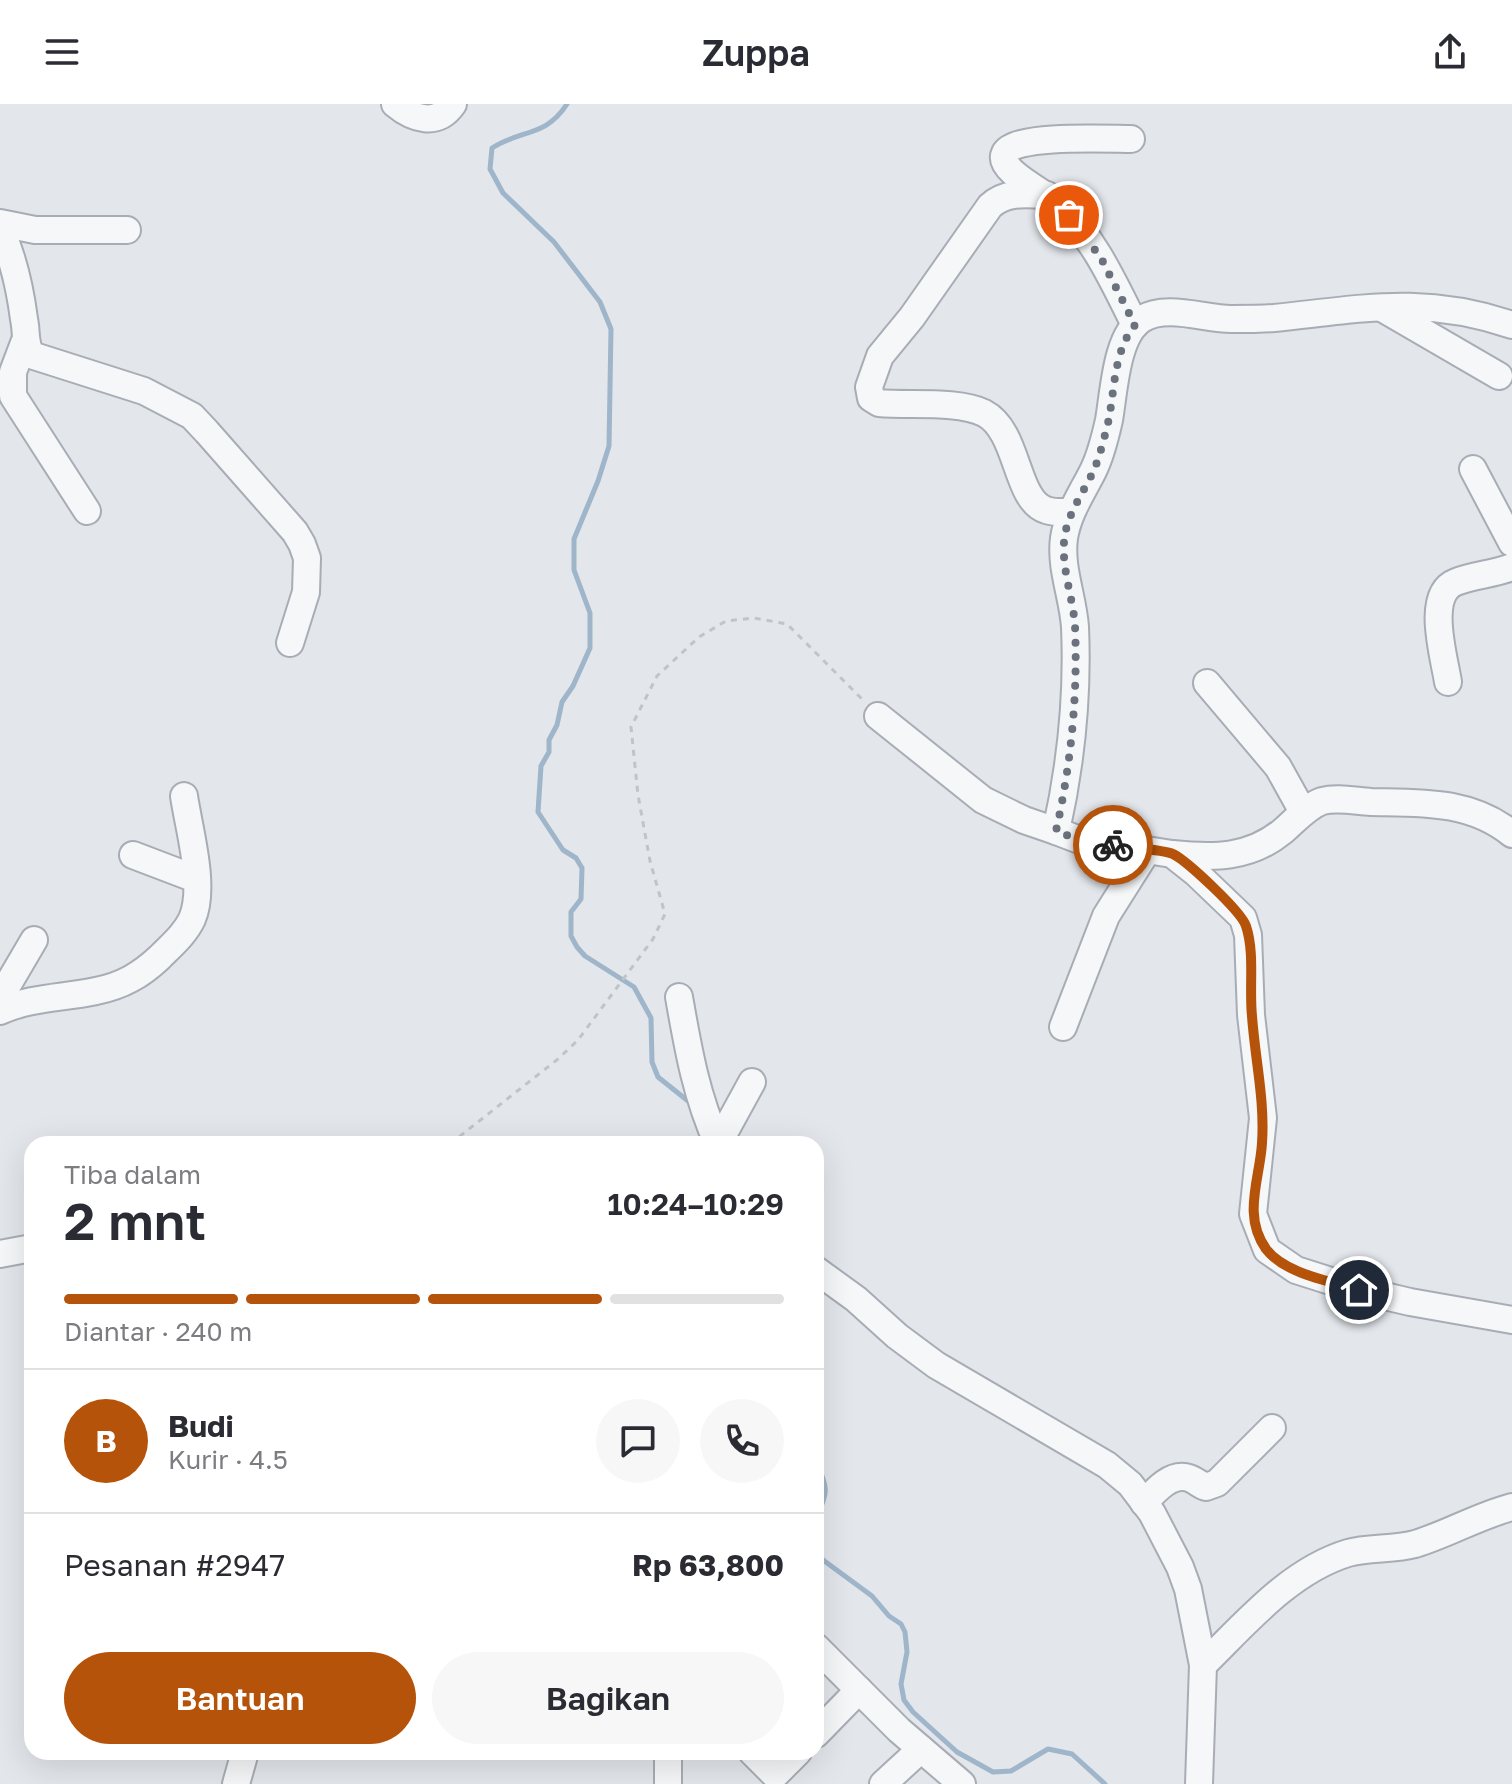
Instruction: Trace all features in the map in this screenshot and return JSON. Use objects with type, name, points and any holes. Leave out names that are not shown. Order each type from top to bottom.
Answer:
[{"type":"street","points":[[395,104],[425,119],[439,116],[453,104]]},
{"type":"street","points":[[1131,139],[1035,141],[1008,149],[1003,159],[1007,168],[1047,195],[1069,215],[1101,258],[1135,325]]},
{"type":"street","points":[[1047,195],[1013,195],[1003,197],[990,206],[912,317],[880,356],[872,376],[870,393],[879,403],[961,408],[985,414],[1002,428],[1028,491],[1038,505],[1050,511],[1071,512]]},
{"type":"street","points":[[87,511],[13,396],[16,334],[12,258],[0,225],[35,230],[127,230]]},
{"type":"street","points":[[1379,306],[1499,376]]},
{"type":"street","points":[[1056,831],[1069,762],[1076,661],[1064,538],[1071,512],[1102,450],[1118,365],[1125,342],[1135,325],[1152,315],[1169,313],[1230,319],[1272,318],[1379,306],[1443,308],[1512,325]]},
{"type":"street","points":[[16,334],[31,355],[144,391],[167,402],[192,416],[223,449],[295,532],[307,558],[306,592],[290,643]]},
{"type":"street","points":[[1473,469],[1512,543]]},
{"type":"street","points":[[1448,682],[1439,616],[1440,597],[1444,590],[1459,581],[1512,567]]},
{"type":"street","points":[[1207,683],[1265,750],[1287,781],[1303,812]]},
{"type":"street","points":[[878,716],[983,800],[1024,820],[1077,839],[1214,857],[1252,850],[1283,831],[1303,812],[1320,802],[1334,800],[1439,803],[1476,814],[1512,834]]},
{"type":"street","points":[[0,1011],[42,998],[83,994],[116,986],[147,970],[180,937],[188,926],[197,901],[184,796]]},
{"type":"street","points":[[1063,1027],[1106,916],[1159,852]]},
{"type":"street","points":[[1159,852],[1215,890],[1243,918],[1246,926],[1251,1015],[1263,1118],[1253,1214],[1267,1250],[1296,1270],[1359,1290],[1512,1320]]},
{"type":"street","points":[[133,855],[196,879]]},
{"type":"street","points":[[0,998],[34,940]]},
{"type":"street","points":[[679,997],[696,1085],[714,1136]]},
{"type":"street","points":[[722,1136],[752,1082]]},
{"type":"street","points":[[1,1247],[24,1248]]},
{"type":"street","points":[[824,1276],[936,1365],[1107,1465],[1130,1484],[1180,1567],[1195,1613],[1203,1665],[1199,1784]]},
{"type":"street","points":[[1144,1503],[1165,1482],[1178,1477],[1210,1487],[1223,1479],[1272,1428]]},
{"type":"street","points":[[1203,1665],[1279,1593],[1315,1568],[1349,1553],[1412,1545],[1476,1517],[1512,1507]]},
{"type":"street","points":[[824,1655],[921,1749],[962,1784]]},
{"type":"street","points":[[824,1726],[859,1690]]},
{"type":"street","points":[[883,1784],[921,1749]]},
{"type":"street","points":[[236,1784],[243,1760]]},
{"type":"street","points":[[668,1760],[668,1784]]},
{"type":"street","points":[[760,1760],[780,1780],[793,1760]]},
{"type":"path","points":[[460,1136],[578,1040],[653,939],[665,914],[650,861],[638,795],[631,727],[657,676],[699,637],[726,621],[754,618],[787,624],[878,716]]},
{"type":"waterway","points":[[567,104],[551,122],[492,148],[490,169],[503,193],[554,242],[600,302],[611,329],[609,446],[574,539],[574,570],[590,613],[590,648],[573,686],[562,702],[557,725],[549,740],[549,752],[541,766],[538,812],[563,850],[576,858],[582,868],[581,899],[571,912],[571,936],[585,956],[634,987],[651,1018],[652,1062],[658,1077],[693,1105]]},
{"type":"waterway","points":[[824,1484],[824,1496]]},
{"type":"waterway","points":[[824,1561],[872,1596],[889,1616],[901,1624],[907,1652],[901,1684],[904,1700],[957,1752],[993,1772],[1011,1771],[1048,1749],[1072,1754],[1105,1784]]},
{"type":"way so far","points":[[1069,215],[1101,258],[1135,325],[1129,332],[1118,365],[1102,450],[1071,512],[1063,552],[1072,604],[1076,661],[1069,762],[1056,831],[1077,839],[1113,845]]},
{"type":"route","points":[[1113,845],[1172,854],[1243,918],[1248,935],[1251,1015],[1263,1118],[1262,1147],[1253,1198],[1257,1229],[1267,1250],[1283,1263],[1359,1290]]}]
